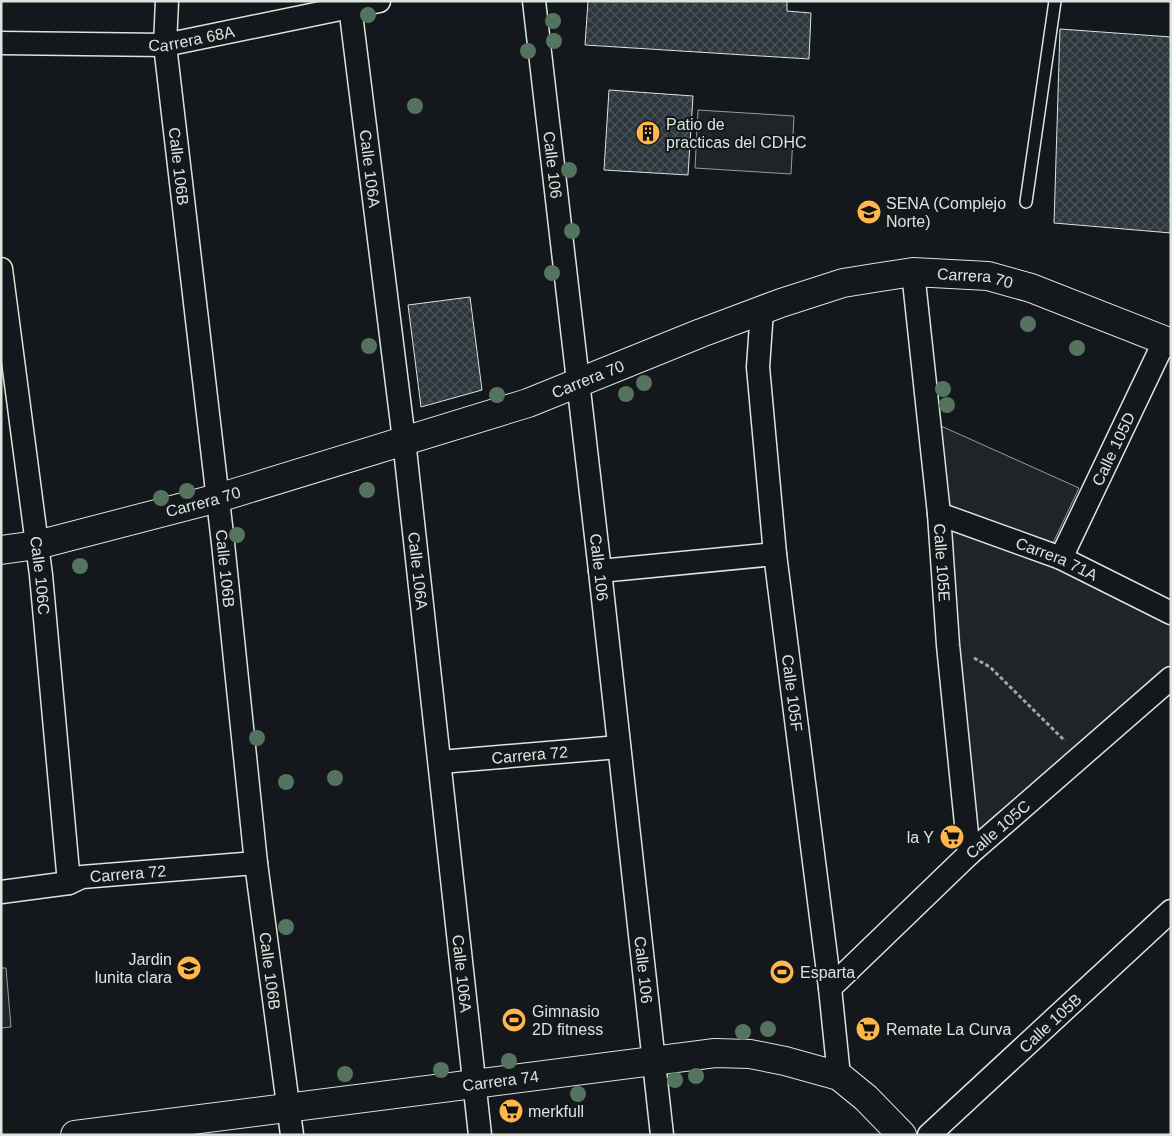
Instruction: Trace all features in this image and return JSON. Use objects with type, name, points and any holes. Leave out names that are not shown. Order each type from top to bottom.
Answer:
[{"type":"street","name":"Calle 106B","points":[[167,1],[165,45],[218,498],[256,863],[292,1135]]},
{"type":"street","name":"Carrera 68A","points":[[1,43],[165,45],[379,1]]},
{"type":"street","name":"Calle 106","points":[[534,1],[600,571],[662,1135]]},
{"type":"street","name":"Calle 106A","points":[[350,6],[404,440],[480,1135]]},
{"type":"street","name":"Calle 106C","points":[[1,269],[37,545],[69,883]]},
{"type":"street","name":"Carrera 70","points":[[1,550],[37,545],[218,498],[528,403],[762,310],[843,284],[913,272],[988,276],[1031,288],[1168,341]]},
{"type":"street","name":"Calle 105E","points":[[913,272],[939,514],[948,645],[969,854]]},
{"type":"street","name":"Calle 105F","points":[[762,310],[758,368],[775,554],[830,988],[839,1076]]},
{"type":"street","name":"Calle 105D","points":[[1061,558],[1168,341]]},
{"type":"street","name":"Carrera 71A","points":[[939,514],[1061,558],[1171,613]]},
{"type":"street","points":[[600,571],[775,554]]},
{"type":"street","name":"Calle 105C","points":[[830,988],[969,854],[1171,678]]},
{"type":"street","name":"Carrera 72","points":[[440,762],[619,747]]},
{"type":"street","name":"Carrera 72","points":[[1,892],[69,883],[82,877],[256,863]]},
{"type":"street","name":"Calle 105B","points":[[929,1135],[1171,910]]},
{"type":"street","name":"Carrera 74","points":[[75,1135],[120,1132],[287,1108],[655,1061],[715,1054],[750,1054],[785,1060],[839,1076],[866,1098],[902,1135]]},
{"type":"lane","points":[[1026,202],[1055,1]]},
{"type":"path","points":[[948,645],[990,667],[1082,757]]},
{"type":"shaded area","points":[[698,110],[794,116],[791,174],[695,168]]},
{"type":"shaded area","points":[[941,426],[1079,488],[1044,562],[1058,569],[1079,566],[1171,610],[1171,694],[995,830],[975,838]]},
{"type":"shaded area","points":[[1,968],[6,968],[11,1027],[1,1028]]},
{"type":"building","points":[[588,1],[787,1],[787,11],[811,13],[809,59],[585,45]]},
{"type":"building","points":[[1060,29],[1171,37],[1171,233],[1054,223]]},
{"type":"building","name":"Patio de practicas del CDHC","points":[[609,90],[693,96],[688,175],[604,170]]},
{"type":"building","points":[[470,297],[482,390],[421,407],[408,305]]},
{"type":"place","name":"Patio de practicas del CDHC","points":[[648,133]]},
{"type":"place","name":"SENA (Complejo Norte)","points":[[869,212]]},
{"type":"place","name":"la Y","points":[[952,837]]},
{"type":"place","name":"Jardin lunita clara","points":[[189,968]]},
{"type":"place","name":"Esparta","points":[[782,972]]},
{"type":"place","name":"Gimnasio 2D fitness","points":[[514,1020]]},
{"type":"place","name":"Remate La Curva","points":[[868,1029]]},
{"type":"place","name":"merkfull","points":[[511,1111]]}]
